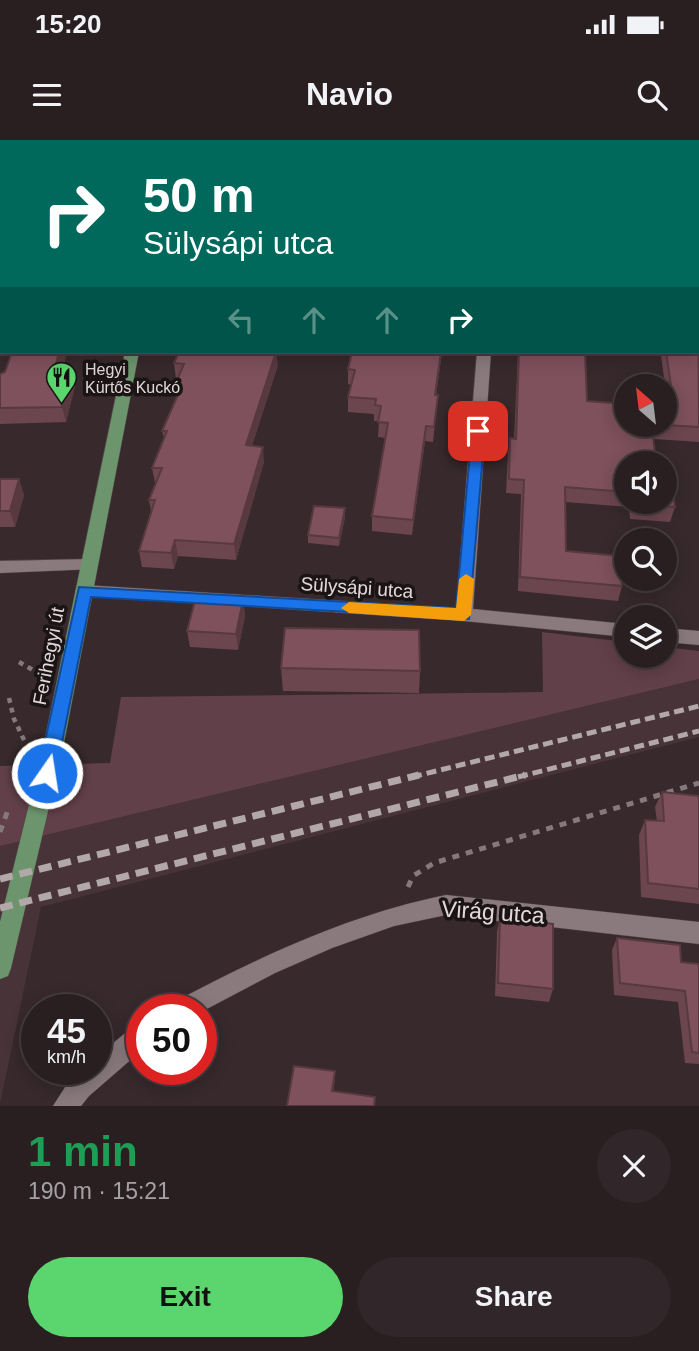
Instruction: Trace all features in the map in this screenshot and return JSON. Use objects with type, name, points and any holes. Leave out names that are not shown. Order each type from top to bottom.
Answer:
[{"type":"main road","name":"Ferihegyi út","points":[[0,968],[52,748],[132,354]]},
{"type":"street","points":[[464,615],[484,354]]},
{"type":"street","points":[[0,567],[89,565]]},
{"type":"street","name":"Sülysápi utca","points":[[85,591],[464,615],[614,630]]},
{"type":"street","points":[[677,636],[699,638]]},
{"type":"street","name":"Virág utca","points":[[212,994],[267,965],[328,939],[394,916],[446,905],[699,933]]},
{"type":"street","points":[[66,1106],[80,1087],[126,1048]]},
{"type":"path","points":[[19,662],[38,673],[39,683]]},
{"type":"path","points":[[9,698],[14,719],[25,743]]},
{"type":"path","points":[[23,754],[28,729]]},
{"type":"path","points":[[394,916],[413,876],[434,863],[699,783]]},
{"type":"path","points":[[0,832],[10,803]]},
{"type":"shaded area","points":[[542,632],[614,641],[614,668],[677,668],[677,648],[699,651],[699,679],[0,846],[0,766],[110,763],[121,697],[543,692]]},
{"type":"shaded area","points":[[699,679],[699,737],[41,907],[0,1104],[0,846]]},
{"type":"building","points":[[11,354],[58,354],[54,372],[71,371],[62,407],[0,408],[0,374],[5,372]]},
{"type":"building","points":[[178,354],[275,354],[246,445],[263,447],[234,544],[175,540],[171,553],[139,551],[155,500],[149,500],[162,468],[152,468],[167,431],[162,431],[181,388],[174,387],[184,364],[174,363]]},
{"type":"building","points":[[352,354],[441,354],[434,427],[426,426],[413,520],[372,516],[388,423],[378,422],[381,406],[375,405],[376,399],[348,397],[355,370],[348,369]]},
{"type":"building","points":[[519,354],[585,354],[587,401],[614,403],[614,438],[653,438],[655,451],[614,451],[614,491],[565,487],[566,551],[614,555],[614,585],[520,577],[524,480],[509,479],[510,438],[516,439]]},
{"type":"building","points":[[666,354],[699,354],[699,427],[677,426],[677,374],[669,374]]},
{"type":"building","points":[[0,479],[19,479],[10,511],[0,511]]},
{"type":"building","points":[[314,506],[345,508],[339,538],[308,535]]},
{"type":"building","points":[[196,597],[243,600],[236,634],[187,631]]},
{"type":"building","points":[[285,628],[419,630],[420,671],[281,668]]},
{"type":"building","points":[[662,792],[699,796],[699,889],[648,883],[645,820],[664,821]]},
{"type":"building","points":[[500,918],[553,924],[553,989],[498,983]]},
{"type":"building","points":[[617,938],[680,945],[681,962],[699,964],[699,1053],[692,1052],[685,991],[620,983]]},
{"type":"building","points":[[294,1066],[335,1071],[332,1091],[375,1097],[374,1106],[287,1106]]},
{"type":"railway","points":[[412,777],[699,706]]},
{"type":"railway","points":[[518,777],[699,731]]},
{"type":"railway","points":[[0,879],[419,775]]},
{"type":"railway","points":[[0,908],[525,775]]},
{"type":"slow traffic","points":[[349,608],[464,615],[466,579]]},
{"type":"place","name":"Hegyi Kürtős Kuckó","points":[[62,405]]},
{"type":"route","points":[[47,773],[85,591],[464,615],[478,431]]}]
